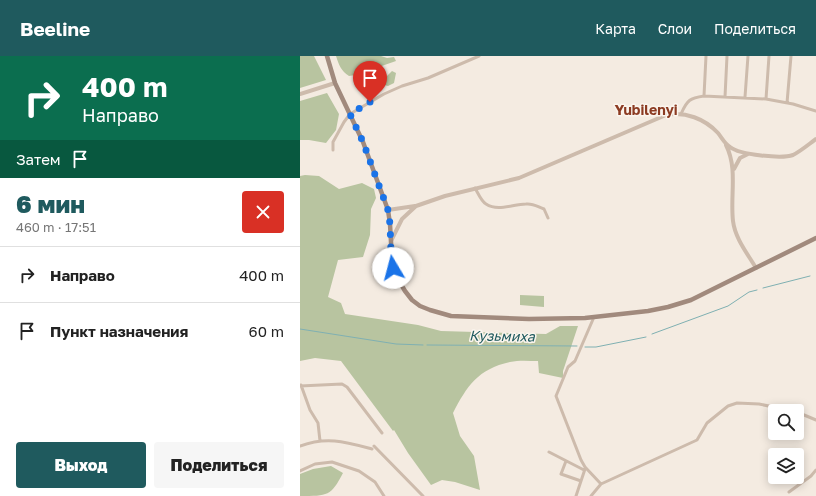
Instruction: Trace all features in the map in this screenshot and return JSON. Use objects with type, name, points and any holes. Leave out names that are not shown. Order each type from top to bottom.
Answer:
[{"type":"main road","points":[[326,56],[336,83],[363,142],[388,210],[393,268],[400,283],[412,300],[420,306],[430,310],[451,316],[534,319],[594,317],[645,312],[680,304],[705,294],[816,238]]},
{"type":"street","points":[[333,150],[333,142],[350,114],[384,94],[428,78],[479,56]]},
{"type":"street","points":[[704,96],[706,56]]},
{"type":"street","points":[[725,97],[728,56]]},
{"type":"street","points":[[745,97],[748,56]]},
{"type":"street","points":[[766,99],[769,56]]},
{"type":"street","points":[[787,103],[791,56]]},
{"type":"street","points":[[300,94],[336,83]]},
{"type":"street","points":[[681,114],[684,105],[690,99],[704,96],[766,99],[793,104],[816,111]]},
{"type":"street","points":[[388,210],[416,206],[441,197],[524,176],[666,115],[681,114],[697,118],[719,134],[734,150],[748,154],[782,157],[789,156],[798,152],[816,139]]},
{"type":"street","points":[[725,142],[731,156],[733,171],[733,206],[735,228],[739,239],[756,268]]},
{"type":"street","points":[[733,171],[737,161],[744,155],[748,154]]},
{"type":"street","points":[[475,188],[483,202],[490,206],[502,208],[521,204],[533,204],[544,209],[548,218]]},
{"type":"street","points":[[390,242],[402,218],[416,206]]},
{"type":"street","points":[[576,496],[585,469],[556,396],[568,367],[575,361],[594,317]]},
{"type":"street","points":[[320,441],[318,423],[310,410],[300,385],[342,384],[347,387],[382,433]]},
{"type":"street","points":[[591,496],[601,484],[697,440],[707,423],[728,406],[737,403],[768,406]]},
{"type":"street","points":[[804,415],[816,420]]},
{"type":"street","points":[[300,446],[320,441],[342,441],[373,447],[423,496]]},
{"type":"street","points":[[549,452],[585,469],[601,484]]},
{"type":"street","points":[[566,461],[561,474],[581,481]]},
{"type":"street","points":[[300,471],[316,464],[332,462],[359,471],[375,482],[384,496]]},
{"type":"street","points":[[789,492],[811,476],[816,470]]},
{"type":"green space","points":[[300,56],[314,56],[326,80],[300,88]]},
{"type":"green space","points":[[336,56],[394,57],[396,61],[373,69],[368,73],[349,76],[341,68]]},
{"type":"green space","points":[[392,71],[396,73],[394,83],[388,86],[384,85],[384,79]]},
{"type":"green space","points":[[327,93],[339,114],[336,130],[326,143],[300,140],[300,101]]},
{"type":"green space","points":[[300,176],[319,176],[339,189],[362,183],[374,189],[376,198],[371,209],[370,235],[363,257],[338,260],[328,297],[341,303],[345,314],[418,325],[441,331],[546,334],[560,326],[578,326],[563,371],[563,378],[539,373],[538,361],[513,361],[499,365],[482,374],[463,395],[453,413],[460,436],[474,456],[480,490],[455,482],[442,480],[431,485],[408,453],[394,430],[393,431],[341,361],[315,358],[300,361]]},
{"type":"green space","points":[[520,295],[544,296],[544,307],[520,305]]},
{"type":"green space","points":[[331,466],[343,473],[332,490],[323,495],[300,496],[300,474],[313,469]]},
{"type":"waterway","name":"Кузьмиха","points":[[763,288],[810,276]]},
{"type":"waterway","name":"Кузьмиха","points":[[652,334],[728,306],[749,292],[757,290]]},
{"type":"waterway","name":"Кузьмиха","points":[[300,329],[396,344],[423,345]]},
{"type":"waterway","name":"Кузьмиха","points":[[585,347],[596,347],[646,337]]},
{"type":"waterway","name":"Кузьмиха","points":[[427,345],[577,346]]},
{"type":"district","name":"Yubilenyi","points":[[646,110]]},
{"type":"route","points":[[370,102],[350,114],[363,142],[388,210],[393,268]]}]
